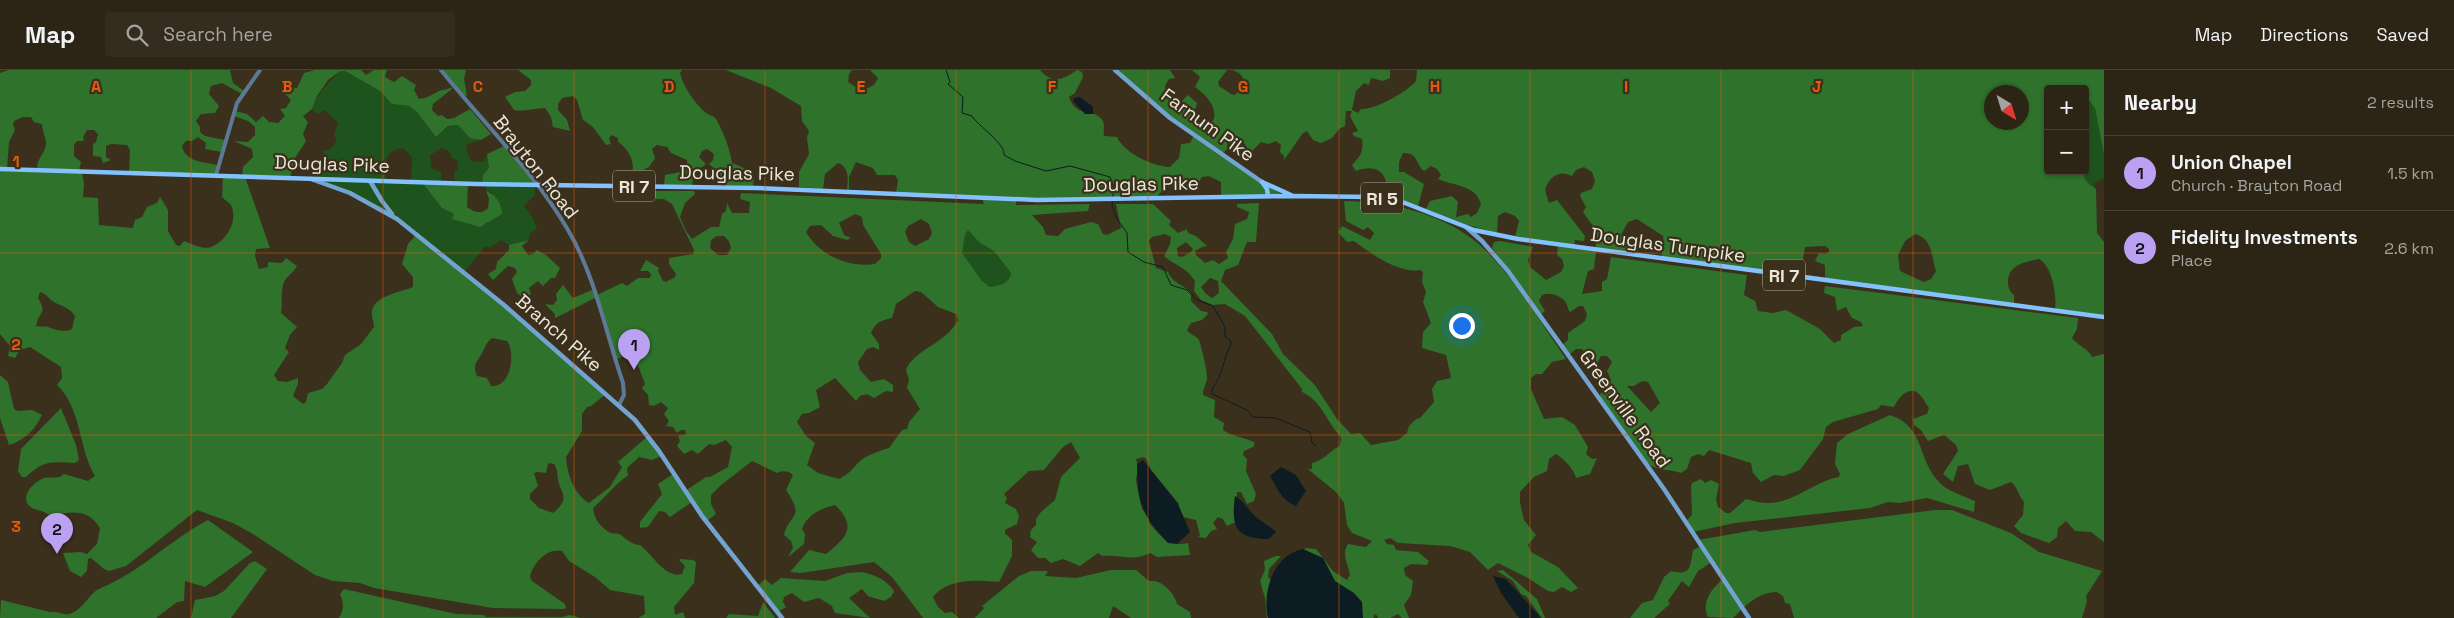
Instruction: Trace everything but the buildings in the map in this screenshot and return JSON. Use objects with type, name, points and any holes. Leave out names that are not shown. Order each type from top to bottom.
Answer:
[{"type":"main road","name":"Farnum Pike","points":[[1115,70],[1163,112],[1262,182],[1293,196]]},
{"type":"main road","name":"Douglas Pike","points":[[0,169],[370,181],[757,188],[1037,200],[1293,196]]},
{"type":"main road","name":"Branch Pike","points":[[310,179],[350,193],[397,218]]},
{"type":"main road","name":"Branch Pike","points":[[370,181],[382,201],[397,218],[508,309],[619,405],[648,436],[718,537],[782,618]]},
{"type":"main road","name":"Farnum Pike","points":[[1262,182],[1267,189],[1268,196]]},
{"type":"main road","points":[[1274,188],[1275,196]]},
{"type":"main road","name":"Douglas Turnpike","points":[[1293,196],[1358,196],[1391,199],[1466,227],[1542,243],[2104,317]]},
{"type":"main road","name":"Greenville Road","points":[[1466,227],[1482,240],[1508,271],[1664,489],[1749,618]]},
{"type":"street","points":[[216,175],[237,103],[260,70]]},
{"type":"street","name":"Brayton Road","points":[[441,70],[538,185],[577,245],[623,383],[624,395],[619,405]]},
{"type":"green space","points":[[9,70],[230,70],[233,83],[244,91],[242,94],[222,83],[211,86],[209,94],[219,106],[215,113],[201,114],[196,121],[200,127],[200,132],[205,136],[225,140],[222,152],[205,149],[206,143],[198,137],[192,141],[186,141],[182,146],[191,158],[217,165],[216,175],[129,173],[130,150],[127,145],[111,144],[106,146],[106,157],[111,160],[103,163],[101,157],[93,156],[93,144],[96,142],[98,134],[94,130],[87,130],[83,137],[84,141],[77,141],[74,145],[74,156],[81,162],[79,171],[82,172],[84,184],[83,197],[98,198],[99,225],[133,228],[135,220],[142,217],[147,207],[157,203],[160,197],[168,210],[168,231],[176,245],[180,246],[184,241],[204,248],[211,247],[221,241],[232,224],[233,211],[231,205],[222,197],[223,176],[242,176],[243,167],[253,157],[252,149],[234,141],[248,142],[255,135],[255,127],[248,121],[234,116],[235,111],[247,114],[256,122],[263,116],[269,122],[278,123],[285,116],[280,109],[286,108],[291,100],[282,91],[285,87],[297,88],[304,73],[315,70],[361,70],[366,75],[374,70],[387,70],[385,77],[394,82],[402,76],[416,85],[414,90],[419,99],[451,87],[452,89],[433,104],[432,110],[438,116],[442,115],[447,119],[454,118],[470,109],[491,134],[481,140],[470,138],[458,125],[448,126],[436,137],[417,112],[409,106],[392,104],[380,91],[345,71],[340,71],[328,80],[317,96],[312,109],[303,116],[308,122],[303,134],[306,141],[295,158],[290,178],[245,177],[270,248],[256,249],[255,256],[259,269],[268,267],[268,262],[282,263],[286,258],[297,266],[284,282],[281,313],[297,327],[290,335],[285,348],[289,352],[274,375],[278,381],[287,382],[298,378],[298,384],[293,396],[303,404],[306,402],[308,393],[322,389],[342,363],[345,355],[361,344],[374,327],[372,313],[378,301],[413,287],[413,277],[402,264],[408,244],[416,235],[464,272],[606,394],[587,407],[582,414],[582,431],[566,457],[572,483],[584,499],[589,503],[610,487],[622,467],[618,462],[648,436],[662,456],[652,460],[639,457],[627,468],[628,476],[620,481],[593,508],[596,519],[604,529],[611,533],[619,534],[634,544],[640,545],[670,573],[682,574],[685,566],[680,559],[696,562],[694,583],[674,607],[675,615],[683,612],[685,618],[638,618],[645,614],[644,596],[610,590],[595,577],[569,561],[562,551],[546,554],[537,562],[530,577],[532,581],[565,604],[566,608],[563,609],[493,608],[374,588],[360,583],[333,581],[315,575],[233,523],[197,510],[126,566],[109,571],[91,558],[88,559],[87,571],[81,577],[70,571],[63,553],[81,552],[87,554],[97,544],[100,528],[95,521],[84,514],[72,513],[50,516],[32,508],[26,500],[27,495],[32,486],[44,478],[60,477],[64,474],[88,481],[95,476],[85,453],[71,405],[57,385],[62,378],[61,367],[30,347],[20,350],[15,358],[8,356],[10,346],[0,334],[0,73]],"holes":[[[23,117],[31,117],[34,122],[42,124],[46,144],[38,162],[37,170],[7,169],[9,142],[15,130],[14,121]],[[40,292],[54,302],[66,307],[75,316],[72,329],[63,331],[36,326],[43,310],[38,298]],[[492,338],[507,341],[510,346],[510,369],[503,382],[498,385],[491,386],[487,378],[477,376],[475,366]],[[548,464],[554,464],[557,470],[563,496],[562,503],[553,513],[539,508],[530,499],[530,494],[538,486],[534,473],[546,473]]]},
{"type":"green space","points":[[442,70],[466,70],[464,79],[467,95],[464,97]]},
{"type":"green space","points":[[518,70],[682,70],[680,73],[690,94],[706,113],[716,119],[726,140],[732,163],[746,169],[754,177],[753,186],[716,185],[716,170],[709,164],[713,160],[714,154],[707,149],[702,151],[699,157],[706,164],[694,173],[692,185],[664,186],[665,175],[685,171],[687,160],[671,153],[667,147],[657,145],[652,149],[655,158],[649,167],[643,170],[642,185],[621,185],[621,176],[631,175],[633,171],[630,157],[625,148],[618,142],[618,138],[611,135],[609,139],[611,144],[606,145],[593,127],[583,120],[577,100],[573,96],[562,98],[558,104],[558,110],[567,120],[570,131],[553,127],[551,117],[545,108],[522,111],[514,110],[505,97],[515,92],[525,91],[531,85],[531,80]]},
{"type":"green space","points":[[726,70],[852,70],[849,74],[848,82],[862,91],[874,85],[878,78],[870,70],[1040,70],[1049,78],[1058,79],[1068,76],[1077,70],[1082,72],[1083,77],[1075,93],[1069,97],[1072,104],[1081,111],[1100,117],[1104,123],[1104,136],[1117,137],[1126,148],[1139,158],[1170,167],[1179,158],[1181,144],[1190,143],[1194,135],[1115,70],[1170,70],[1175,78],[1169,79],[1165,86],[1166,93],[1181,102],[1188,95],[1197,103],[1193,117],[1202,124],[1213,121],[1214,111],[1207,97],[1195,87],[1200,77],[1192,70],[1227,70],[1218,82],[1219,86],[1235,95],[1245,84],[1241,75],[1232,70],[1390,70],[1390,78],[1383,81],[1371,78],[1369,85],[1364,83],[1356,91],[1352,110],[1358,113],[1361,109],[1374,107],[1406,90],[1416,81],[1417,70],[2104,70],[2104,155],[2095,108],[2089,101],[2089,85],[2044,85],[2044,175],[2085,175],[2084,178],[2096,189],[2097,233],[2104,242],[2104,316],[2055,309],[2053,281],[2044,262],[2039,259],[2018,265],[2011,272],[2008,284],[2010,291],[2014,295],[2014,303],[1825,279],[1825,265],[1815,261],[1819,253],[1825,254],[1829,252],[1829,249],[1825,246],[1805,247],[1800,276],[1661,258],[1664,243],[1663,236],[1637,219],[1628,222],[1621,235],[1627,245],[1626,253],[1596,249],[1595,229],[1583,212],[1586,207],[1580,196],[1581,193],[1592,189],[1595,181],[1592,172],[1584,167],[1576,170],[1572,176],[1563,173],[1555,176],[1549,181],[1545,190],[1549,203],[1557,200],[1585,236],[1584,241],[1575,240],[1574,246],[1515,237],[1519,221],[1515,216],[1505,212],[1498,216],[1497,233],[1468,225],[1426,209],[1430,201],[1452,196],[1458,202],[1456,217],[1468,214],[1471,217],[1477,213],[1481,204],[1474,193],[1464,187],[1438,179],[1441,175],[1437,169],[1431,166],[1424,171],[1414,157],[1408,153],[1403,153],[1399,162],[1399,172],[1404,172],[1424,184],[1418,206],[1375,195],[1377,188],[1386,182],[1382,173],[1370,168],[1356,171],[1352,165],[1361,154],[1362,139],[1354,136],[1352,133],[1358,131],[1350,116],[1352,111],[1346,111],[1345,126],[1339,129],[1332,138],[1321,143],[1313,140],[1307,131],[1303,133],[1284,160],[1284,156],[1280,152],[1281,145],[1276,141],[1269,144],[1261,142],[1248,155],[1245,144],[1236,136],[1227,142],[1227,149],[1222,154],[1282,195],[1221,197],[1221,182],[1209,176],[1202,177],[1199,182],[1181,180],[1175,182],[1165,188],[1156,198],[1016,201],[1016,205],[1090,204],[1088,211],[1032,215],[1043,227],[1046,235],[1058,236],[1065,229],[1091,222],[1098,224],[1103,234],[1107,235],[1121,228],[1116,204],[1153,204],[1171,221],[1169,225],[1178,233],[1187,229],[1188,233],[1196,236],[1207,246],[1195,251],[1196,255],[1205,263],[1213,260],[1219,264],[1228,258],[1226,252],[1233,239],[1235,224],[1247,219],[1249,212],[1237,207],[1237,204],[1259,203],[1256,242],[1247,242],[1238,265],[1225,270],[1221,281],[1272,334],[1283,354],[1315,385],[1337,419],[1351,434],[1360,433],[1371,445],[1398,440],[1407,433],[1409,426],[1416,419],[1420,418],[1434,402],[1432,389],[1437,381],[1451,378],[1446,355],[1422,348],[1423,332],[1431,323],[1423,302],[1426,292],[1422,282],[1423,272],[1394,266],[1376,257],[1354,241],[1347,242],[1338,232],[1342,226],[1370,240],[1374,233],[1368,227],[1363,230],[1346,221],[1344,201],[1380,204],[1418,212],[1453,226],[1469,236],[1506,273],[1566,359],[1552,362],[1542,374],[1536,374],[1531,378],[1531,389],[1544,419],[1562,417],[1575,425],[1588,447],[1586,454],[1592,459],[1597,458],[1590,474],[1576,478],[1568,464],[1556,454],[1549,459],[1547,471],[1534,477],[1520,492],[1520,503],[1524,520],[1536,535],[1528,545],[1531,552],[1558,567],[1578,588],[1571,592],[1562,587],[1554,592],[1548,591],[1528,578],[1498,563],[1488,570],[1470,552],[1450,546],[1398,543],[1390,538],[1384,540],[1387,544],[1394,545],[1396,550],[1418,552],[1429,561],[1427,565],[1411,564],[1404,568],[1405,575],[1413,581],[1411,595],[1404,605],[1409,618],[1402,618],[1398,614],[1390,618],[1378,618],[1376,614],[1373,616],[1374,618],[1267,618],[1265,598],[1260,581],[1265,570],[1264,561],[1281,556],[1269,569],[1268,577],[1271,580],[1306,548],[1316,549],[1333,571],[1347,580],[1350,575],[1345,555],[1348,544],[1366,547],[1372,541],[1352,533],[1347,525],[1344,503],[1337,493],[1308,469],[1312,469],[1312,463],[1320,460],[1340,446],[1341,437],[1315,401],[1302,392],[1302,389],[1245,316],[1225,304],[1213,305],[1201,300],[1194,291],[1195,281],[1191,276],[1164,256],[1171,237],[1165,234],[1152,237],[1149,241],[1156,268],[1168,272],[1176,282],[1191,293],[1191,301],[1201,311],[1208,314],[1202,320],[1191,323],[1187,330],[1198,338],[1200,343],[1207,376],[1203,395],[1215,400],[1214,417],[1224,423],[1223,430],[1255,443],[1253,447],[1244,451],[1243,455],[1247,459],[1246,471],[1256,494],[1254,501],[1247,504],[1241,492],[1237,492],[1236,522],[1227,526],[1223,519],[1218,517],[1213,523],[1217,529],[1211,531],[1206,538],[1198,537],[1200,535],[1196,520],[1175,515],[1173,512],[1179,504],[1151,470],[1146,459],[1144,457],[1136,459],[1139,471],[1136,481],[1141,505],[1143,511],[1147,510],[1152,517],[1148,521],[1160,535],[1170,542],[1188,543],[1190,555],[1157,557],[1150,553],[1144,556],[1132,557],[1102,556],[1098,553],[1080,566],[1063,559],[1051,563],[1045,558],[1038,558],[1031,550],[1037,542],[1030,537],[1031,530],[1036,525],[1036,519],[1041,512],[1055,500],[1061,477],[1080,458],[1071,442],[1063,447],[1044,470],[1029,471],[1004,494],[1007,498],[1005,503],[1016,509],[1019,516],[1017,524],[1005,530],[1005,533],[1012,540],[1012,556],[999,582],[972,581],[947,586],[933,597],[938,607],[945,613],[952,612],[959,618],[923,618],[892,577],[874,562],[801,573],[790,572],[809,550],[826,554],[844,537],[848,526],[842,513],[835,505],[820,510],[804,524],[802,529],[805,534],[804,544],[788,557],[793,548],[791,541],[784,535],[794,515],[795,506],[786,490],[793,475],[788,472],[781,471],[777,473],[752,461],[711,495],[711,504],[716,514],[707,521],[692,502],[670,517],[665,512],[659,511],[648,527],[640,528],[640,522],[662,494],[658,484],[673,474],[685,491],[706,477],[710,477],[728,467],[732,447],[726,440],[714,445],[709,444],[698,454],[692,450],[684,454],[677,446],[680,441],[678,436],[686,434],[685,430],[677,433],[673,427],[666,426],[669,421],[664,414],[668,408],[661,402],[654,406],[649,405],[648,395],[642,388],[645,384],[633,356],[629,355],[616,359],[595,298],[555,318],[555,314],[545,304],[553,305],[557,300],[556,294],[563,285],[573,298],[592,290],[595,296],[622,283],[627,286],[638,278],[650,278],[651,274],[648,271],[640,271],[646,260],[659,268],[658,271],[663,281],[666,282],[675,277],[676,274],[669,264],[669,258],[693,254],[694,250],[672,204],[664,199],[655,199],[654,191],[694,191],[695,194],[685,203],[680,217],[692,239],[711,227],[719,227],[722,214],[726,211],[727,203],[732,213],[749,213],[750,202],[740,199],[741,193],[984,204],[982,199],[896,193],[898,180],[895,175],[877,175],[873,168],[856,162],[849,177],[849,190],[847,190],[848,178],[845,168],[838,163],[825,174],[823,189],[799,187],[799,172],[809,154],[807,138],[809,131],[802,121],[801,106],[771,88]],"holes":[[[855,214],[862,217],[863,225],[881,254],[881,258],[875,264],[865,265],[845,262],[819,247],[806,232],[810,226],[821,225],[833,236],[847,240],[851,238],[844,235],[839,223]],[[921,219],[929,224],[932,233],[929,239],[915,246],[909,242],[905,232],[908,226]],[[968,230],[980,243],[994,251],[1011,273],[1009,279],[997,286],[990,287],[982,281],[962,253],[965,235]],[[1915,234],[1921,236],[1928,244],[1936,271],[1931,279],[1924,282],[1900,271],[1898,255],[1905,241]],[[717,236],[724,236],[729,241],[731,248],[727,255],[718,255],[710,248],[711,240]],[[1186,242],[1193,249],[1182,257],[1178,256],[1177,248]],[[1210,278],[1218,281],[1219,293],[1212,298],[1201,287]],[[915,291],[921,292],[938,307],[956,314],[958,320],[946,335],[916,357],[906,370],[909,380],[907,388],[920,409],[909,422],[907,429],[902,430],[889,448],[862,459],[839,479],[818,473],[807,465],[815,443],[806,436],[797,422],[802,414],[809,413],[820,407],[816,390],[835,378],[856,401],[860,396],[867,394],[874,398],[886,391],[893,392],[893,385],[884,379],[871,382],[860,370],[858,362],[867,349],[873,347],[879,350],[879,344],[871,333],[881,321],[892,318],[896,304]]]},
{"type":"green space","points":[[340,71],[345,71],[380,91],[392,104],[409,106],[417,112],[436,137],[449,126],[459,125],[470,138],[481,140],[467,144],[466,149],[471,161],[484,162],[487,155],[489,168],[482,184],[455,183],[454,172],[458,169],[457,160],[452,158],[449,151],[442,148],[430,155],[431,168],[441,172],[442,208],[454,214],[453,219],[468,223],[488,224],[493,193],[486,191],[486,185],[535,186],[535,195],[524,206],[533,218],[537,229],[529,234],[529,240],[509,245],[501,240],[491,247],[485,247],[464,272],[395,217],[317,179],[319,166],[326,157],[323,150],[330,150],[337,141],[334,135],[338,123],[324,110],[318,114],[312,109],[320,93]],"holes":[[[403,148],[412,157],[411,182],[386,181],[387,159],[392,152]]]},
{"type":"green space","points":[[2089,101],[2095,108],[2104,155],[2104,178],[2093,184],[2096,189],[2084,178],[2085,175],[2089,175]]},
{"type":"green space","points":[[504,146],[536,184],[482,184],[483,175],[489,168],[487,154]]},
{"type":"green space","points":[[422,182],[468,184],[467,207],[478,212],[483,212],[488,208],[489,199],[486,191],[498,200],[502,214],[480,227],[452,219],[454,214],[442,208]]},
{"type":"green space","points":[[968,230],[980,243],[994,251],[1011,273],[1006,282],[990,287],[982,281],[962,253],[965,235]]},
{"type":"green space","points":[[529,240],[522,246],[528,255],[533,254],[537,250],[546,255],[560,268],[555,278],[551,278],[543,286],[538,281],[529,288],[531,294],[525,299],[517,293],[512,279],[517,272],[515,268],[508,266],[493,280],[488,274],[496,269],[497,262],[509,250],[509,245]]},
{"type":"green space","points":[[1501,241],[1533,247],[1528,260],[1530,267],[1546,280],[1561,272],[1564,266],[1562,259],[1557,255],[1558,246],[1596,251],[1594,269],[1588,271],[1582,294],[1602,291],[1602,282],[1607,279],[1611,257],[1747,275],[1744,295],[1755,301],[1758,311],[1773,313],[1786,310],[1820,329],[1834,343],[1841,340],[1841,335],[1854,327],[1863,326],[1861,322],[1852,318],[1846,307],[1837,311],[1835,297],[1824,293],[1825,286],[2078,318],[2077,329],[2072,338],[2088,351],[2092,357],[2104,354],[2104,542],[2091,532],[2075,531],[2066,521],[2058,528],[2057,537],[2049,543],[2021,533],[2014,526],[2023,515],[2024,502],[2011,482],[1990,490],[1975,484],[1968,464],[1958,466],[1953,482],[1943,474],[1958,451],[1956,445],[1944,435],[1928,441],[1921,430],[1914,425],[1913,419],[1927,414],[1929,408],[1920,395],[1912,391],[1904,394],[1894,407],[1881,405],[1878,409],[1833,422],[1826,427],[1823,439],[1800,470],[1784,476],[1774,475],[1761,482],[1753,473],[1751,463],[1709,450],[1704,456],[1698,454],[1691,457],[1687,469],[1681,473],[1652,466],[1637,453],[1599,396],[1611,380],[1607,371],[1612,362],[1607,356],[1601,356],[1597,364],[1593,364],[1582,349],[1576,349],[1569,355],[1562,345],[1568,340],[1568,333],[1585,321],[1587,314],[1583,306],[1579,306],[1570,312],[1563,299],[1545,294],[1542,295],[1539,301],[1545,311],[1541,314],[1492,248],[1494,242]],"holes":[[[1642,381],[1648,382],[1660,403],[1651,412],[1627,386],[1634,386]]]},
{"type":"green space","points":[[0,375],[8,382],[14,409],[18,411],[32,410],[42,415],[29,434],[9,445],[0,418]]},
{"type":"green space","points":[[61,408],[76,445],[79,460],[75,463],[48,463],[32,471],[26,477],[22,477],[18,471],[21,449]]},
{"type":"green space","points":[[1890,415],[1902,420],[1916,436],[1928,465],[1940,483],[1952,491],[1975,501],[1974,512],[1927,498],[1899,503],[1888,502],[1870,508],[1735,523],[1693,532],[1686,521],[1692,515],[1692,483],[1701,479],[1705,483],[1711,480],[1719,484],[1716,499],[1718,507],[1726,513],[1730,513],[1746,499],[1763,503],[1775,503],[1794,497],[1830,479],[1839,477],[1840,474],[1835,464],[1837,443],[1848,434]]},
{"type":"green space","points":[[1935,510],[1952,510],[2011,533],[2039,552],[2102,571],[2086,596],[2087,601],[2082,618],[1794,618],[1790,604],[1785,603],[1783,596],[1777,592],[1758,597],[1733,618],[1708,617],[1706,607],[1708,596],[1723,579],[1712,562],[1698,571],[1689,587],[1682,581],[1668,601],[1670,604],[1654,618],[1630,618],[1642,603],[1653,600],[1664,577],[1671,571],[1683,572],[1689,568],[1693,550],[1701,546],[1698,540],[1755,530],[1760,532]]},
{"type":"green space","points":[[208,520],[253,552],[205,587],[185,581],[184,601],[177,602],[156,618],[0,618],[1,600],[50,612],[72,613],[80,608],[97,590],[142,565]]},
{"type":"green space","points":[[255,561],[267,569],[231,618],[191,618],[195,600],[215,596],[224,591],[250,563]]},
{"type":"green space","points":[[1111,570],[1136,570],[1149,581],[1162,584],[1170,591],[1177,604],[1190,612],[1191,618],[1131,618],[1113,606],[1109,618],[975,618],[984,608],[982,606],[1019,576],[1031,571],[1048,571],[1045,576],[1076,578]]},
{"type":"green space","points":[[1503,570],[1537,599],[1545,618],[1542,618],[1526,596],[1521,594],[1513,581],[1497,571]]},
{"type":"green space","points":[[862,572],[880,578],[894,591],[891,597],[884,601],[868,596],[862,589],[849,598],[870,618],[835,613],[832,606],[819,598],[804,602],[792,593],[784,597],[783,602],[786,607],[778,612],[757,586],[765,579],[772,585],[781,578],[825,581],[847,573]]},
{"type":"green space","points":[[344,589],[456,614],[484,615],[486,617],[562,617],[570,615],[581,618],[339,618],[343,606],[340,594]]},
{"type":"green space","points":[[763,602],[775,618],[726,618],[729,614],[758,616]]},
{"type":"shaded area","points":[[1080,97],[1093,107],[1093,114],[1085,114],[1073,101],[1074,98]]},
{"type":"shaded area","points":[[1143,460],[1178,504],[1190,532],[1177,544],[1168,543],[1152,525],[1143,508],[1138,489],[1137,464]]},
{"type":"shaded area","points":[[1281,467],[1296,475],[1306,491],[1296,506],[1283,497],[1270,476]]},
{"type":"shaded area","points":[[1235,496],[1255,516],[1276,532],[1269,539],[1249,536],[1238,529],[1234,515]]},
{"type":"shaded area","points":[[1303,549],[1323,558],[1335,581],[1354,593],[1362,602],[1363,618],[1268,618],[1267,597],[1272,576],[1284,559]]},
{"type":"shaded area","points":[[1493,576],[1506,579],[1541,618],[1519,618],[1501,593]]},
{"type":"waterway","points":[[946,70],[950,82],[948,84],[963,97],[962,113],[972,116],[1001,146],[1004,155],[1015,161],[1046,171],[1070,166],[1110,177],[1114,186],[1112,206],[1117,219],[1127,233],[1128,252],[1144,262],[1163,267],[1171,285],[1187,290],[1197,300],[1213,306],[1225,327],[1225,337],[1230,340],[1231,344],[1212,389],[1212,394],[1247,410],[1253,417],[1276,418],[1310,432],[1312,443],[1316,446]]},
{"type":"place","name":"Union Chapel","points":[[634,370]]},
{"type":"place","name":"Fidelity Investments","points":[[57,554]]}]
